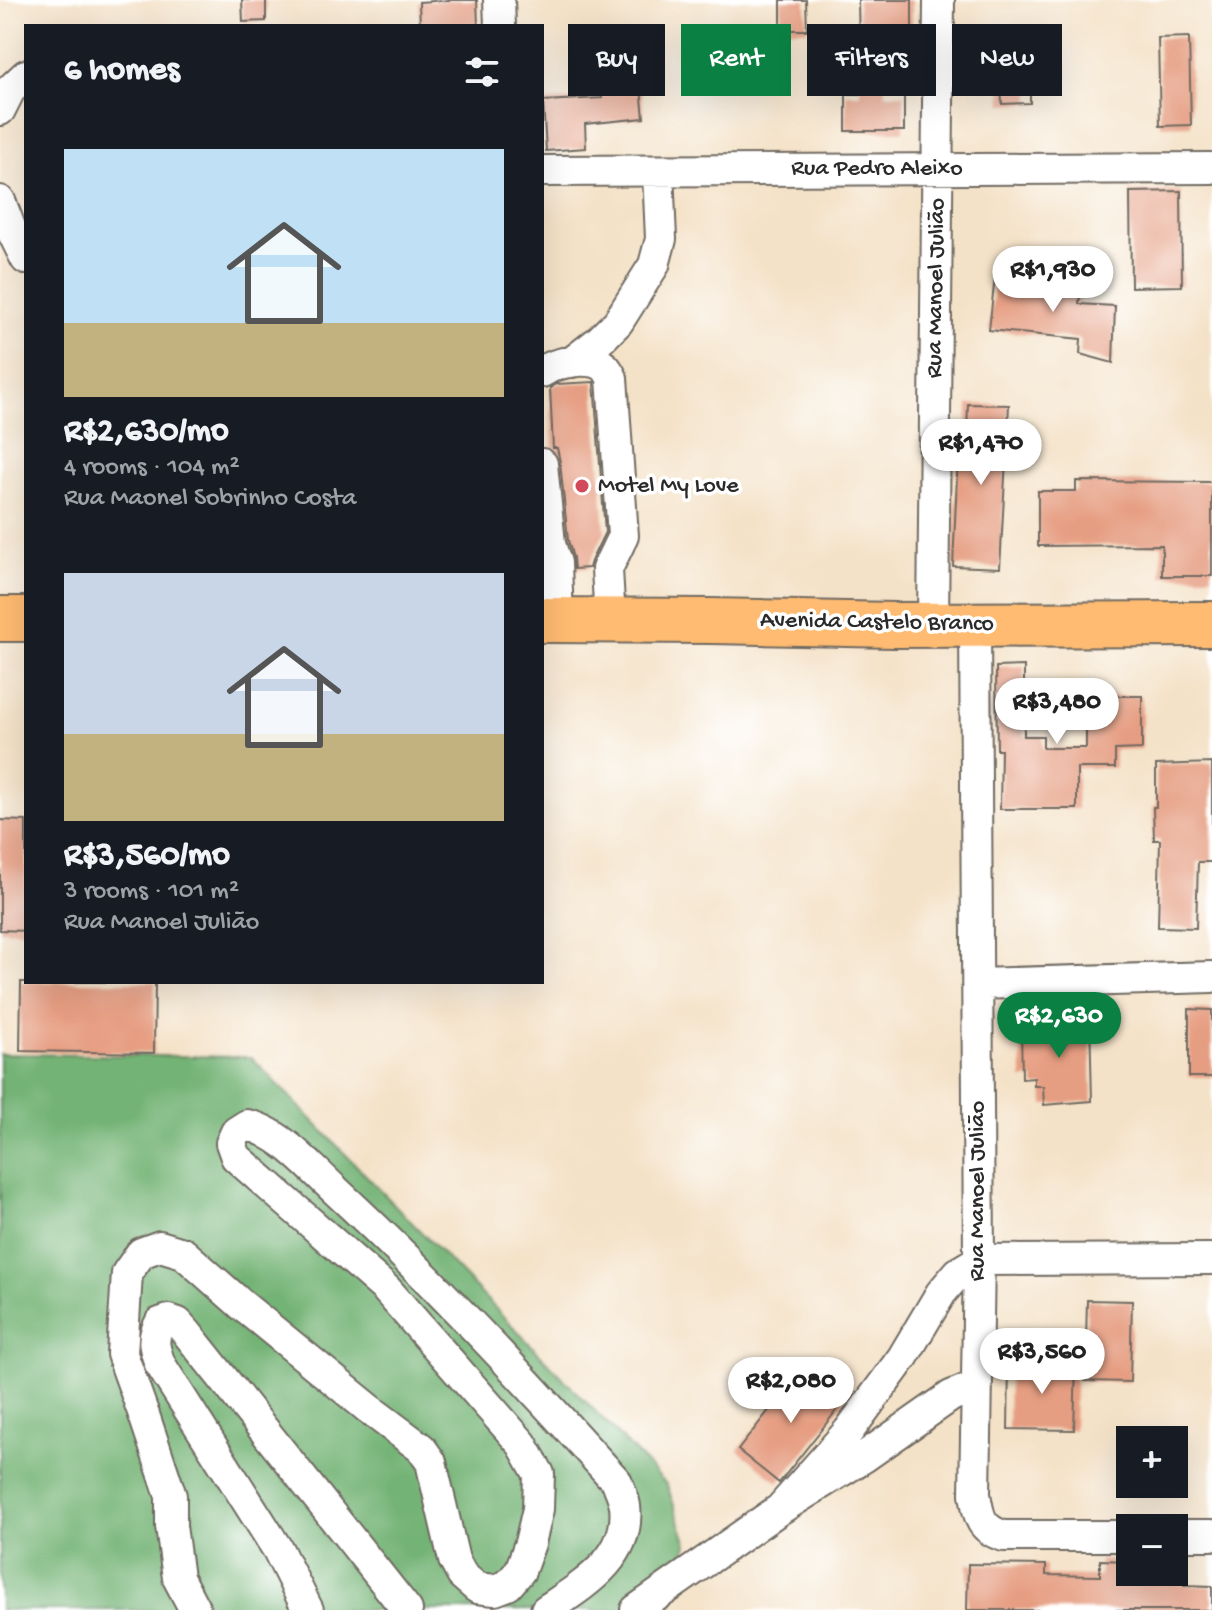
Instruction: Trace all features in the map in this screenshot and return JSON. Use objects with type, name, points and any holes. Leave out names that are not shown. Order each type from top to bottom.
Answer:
[{"type":"highway","points":[[0,619],[24,619]]},
{"type":"highway","name":"Avenida Castelo Branco","points":[[550,620],[954,625],[1212,624]]},
{"type":"street","points":[[499,0],[500,24]]},
{"type":"street","name":"Rua Manoel Julião","points":[[939,0],[938,168],[954,625],[978,984],[979,1260],[975,1494],[984,1525],[993,1533],[1004,1536],[1116,1536]]},
{"type":"street","points":[[0,110],[10,90],[24,77]]},
{"type":"street","name":"Rua Pedro Aleixo","points":[[544,171],[1212,168]]},
{"type":"street","points":[[572,362],[618,322],[654,265],[661,239],[658,171]]},
{"type":"street","points":[[0,201],[24,255]]},
{"type":"street","points":[[544,371],[549,367],[592,360],[605,367],[612,378],[623,536],[607,569],[610,621]]},
{"type":"street","points":[[544,484],[550,544],[556,563],[550,620]]},
{"type":"street","points":[[978,984],[1212,977]]},
{"type":"street","points":[[195,1610],[178,1578],[171,1526],[171,1496],[122,1354],[127,1273],[141,1253],[160,1246],[183,1253],[266,1325],[421,1448],[431,1462],[454,1560],[462,1575],[477,1588],[495,1590],[508,1585],[520,1571],[538,1509],[539,1474],[522,1444],[386,1289],[236,1157],[231,1143],[236,1132],[247,1125],[262,1128],[288,1148],[375,1227],[500,1353],[617,1482],[625,1504],[625,1528],[614,1554],[595,1576],[546,1610]]},
{"type":"street","points":[[780,1509],[848,1432],[903,1357],[941,1293],[959,1272],[979,1260],[1212,1259]]},
{"type":"street","points":[[308,1610],[278,1550],[160,1364],[154,1346],[154,1334],[160,1323],[169,1320],[178,1323],[187,1333],[407,1610]]},
{"type":"street","points":[[636,1610],[780,1509],[864,1457],[951,1396],[977,1385]]},
{"type":"street","points":[[1188,1535],[1212,1535]]},
{"type":"green space","points":[[0,1054],[251,1057],[667,1485],[687,1544],[670,1610],[0,1610]]},
{"type":"building","points":[[242,0],[266,0],[266,21],[243,22]]},
{"type":"building","points":[[477,0],[478,24],[420,24],[419,2]]},
{"type":"building","points":[[781,0],[806,0],[807,30],[791,30],[791,24],[781,24]]},
{"type":"building","points":[[858,0],[912,0],[912,24],[859,24]]},
{"type":"building","points":[[1189,37],[1191,125],[1160,126],[1158,38]]},
{"type":"building","points":[[642,96],[644,118],[585,124],[586,148],[546,151],[544,101]]},
{"type":"building","points":[[846,96],[904,96],[904,131],[846,131]]},
{"type":"building","points":[[1002,96],[1030,96],[1030,103],[1002,104]]},
{"type":"building","points":[[1181,191],[1182,286],[1131,287],[1130,192]]},
{"type":"building","points":[[995,276],[1081,285],[1079,304],[1115,306],[1113,363],[1080,354],[1081,339],[989,330]]},
{"type":"building","name":"Motel My Love","points":[[594,382],[605,532],[589,568],[574,569],[560,462],[557,448],[553,448],[550,388],[556,384]]},
{"type":"building","points":[[968,404],[1009,405],[1000,568],[953,566],[959,432],[967,433]]},
{"type":"building","points":[[1076,481],[1212,482],[1212,576],[1162,576],[1162,545],[1038,546],[1038,491],[1076,491]]},
{"type":"building","points":[[1024,666],[1024,736],[1043,736],[1043,748],[1086,748],[1086,696],[1142,696],[1142,749],[1115,750],[1115,768],[1077,768],[1077,809],[1000,809],[1001,750],[997,750],[996,667]]},
{"type":"building","points":[[1212,763],[1212,862],[1198,862],[1196,928],[1158,927],[1160,840],[1154,840],[1153,807],[1156,807],[1156,765]]},
{"type":"building","points":[[0,820],[24,821],[24,931],[0,930]]},
{"type":"building","points":[[21,982],[155,984],[154,1053],[20,1051]]},
{"type":"building","points":[[1189,1009],[1212,1010],[1212,1077],[1189,1077]]},
{"type":"building","points":[[1067,1017],[1090,1017],[1092,1101],[1044,1105],[1043,1086],[1034,1086],[1034,1078],[1022,1079],[1021,1027],[1068,1025]]},
{"type":"building","points":[[1087,1300],[1132,1301],[1130,1382],[1085,1381]]},
{"type":"building","points":[[1009,1362],[1076,1363],[1074,1430],[1008,1429]]},
{"type":"building","points":[[802,1368],[844,1401],[779,1483],[738,1450]]},
{"type":"building","points":[[1100,1560],[1116,1561],[1116,1586],[1212,1586],[1212,1610],[967,1610],[968,1564],[1046,1565],[1046,1575],[1100,1576]]},
{"type":"place","name":"Motel My Love","points":[[582,486]]}]
